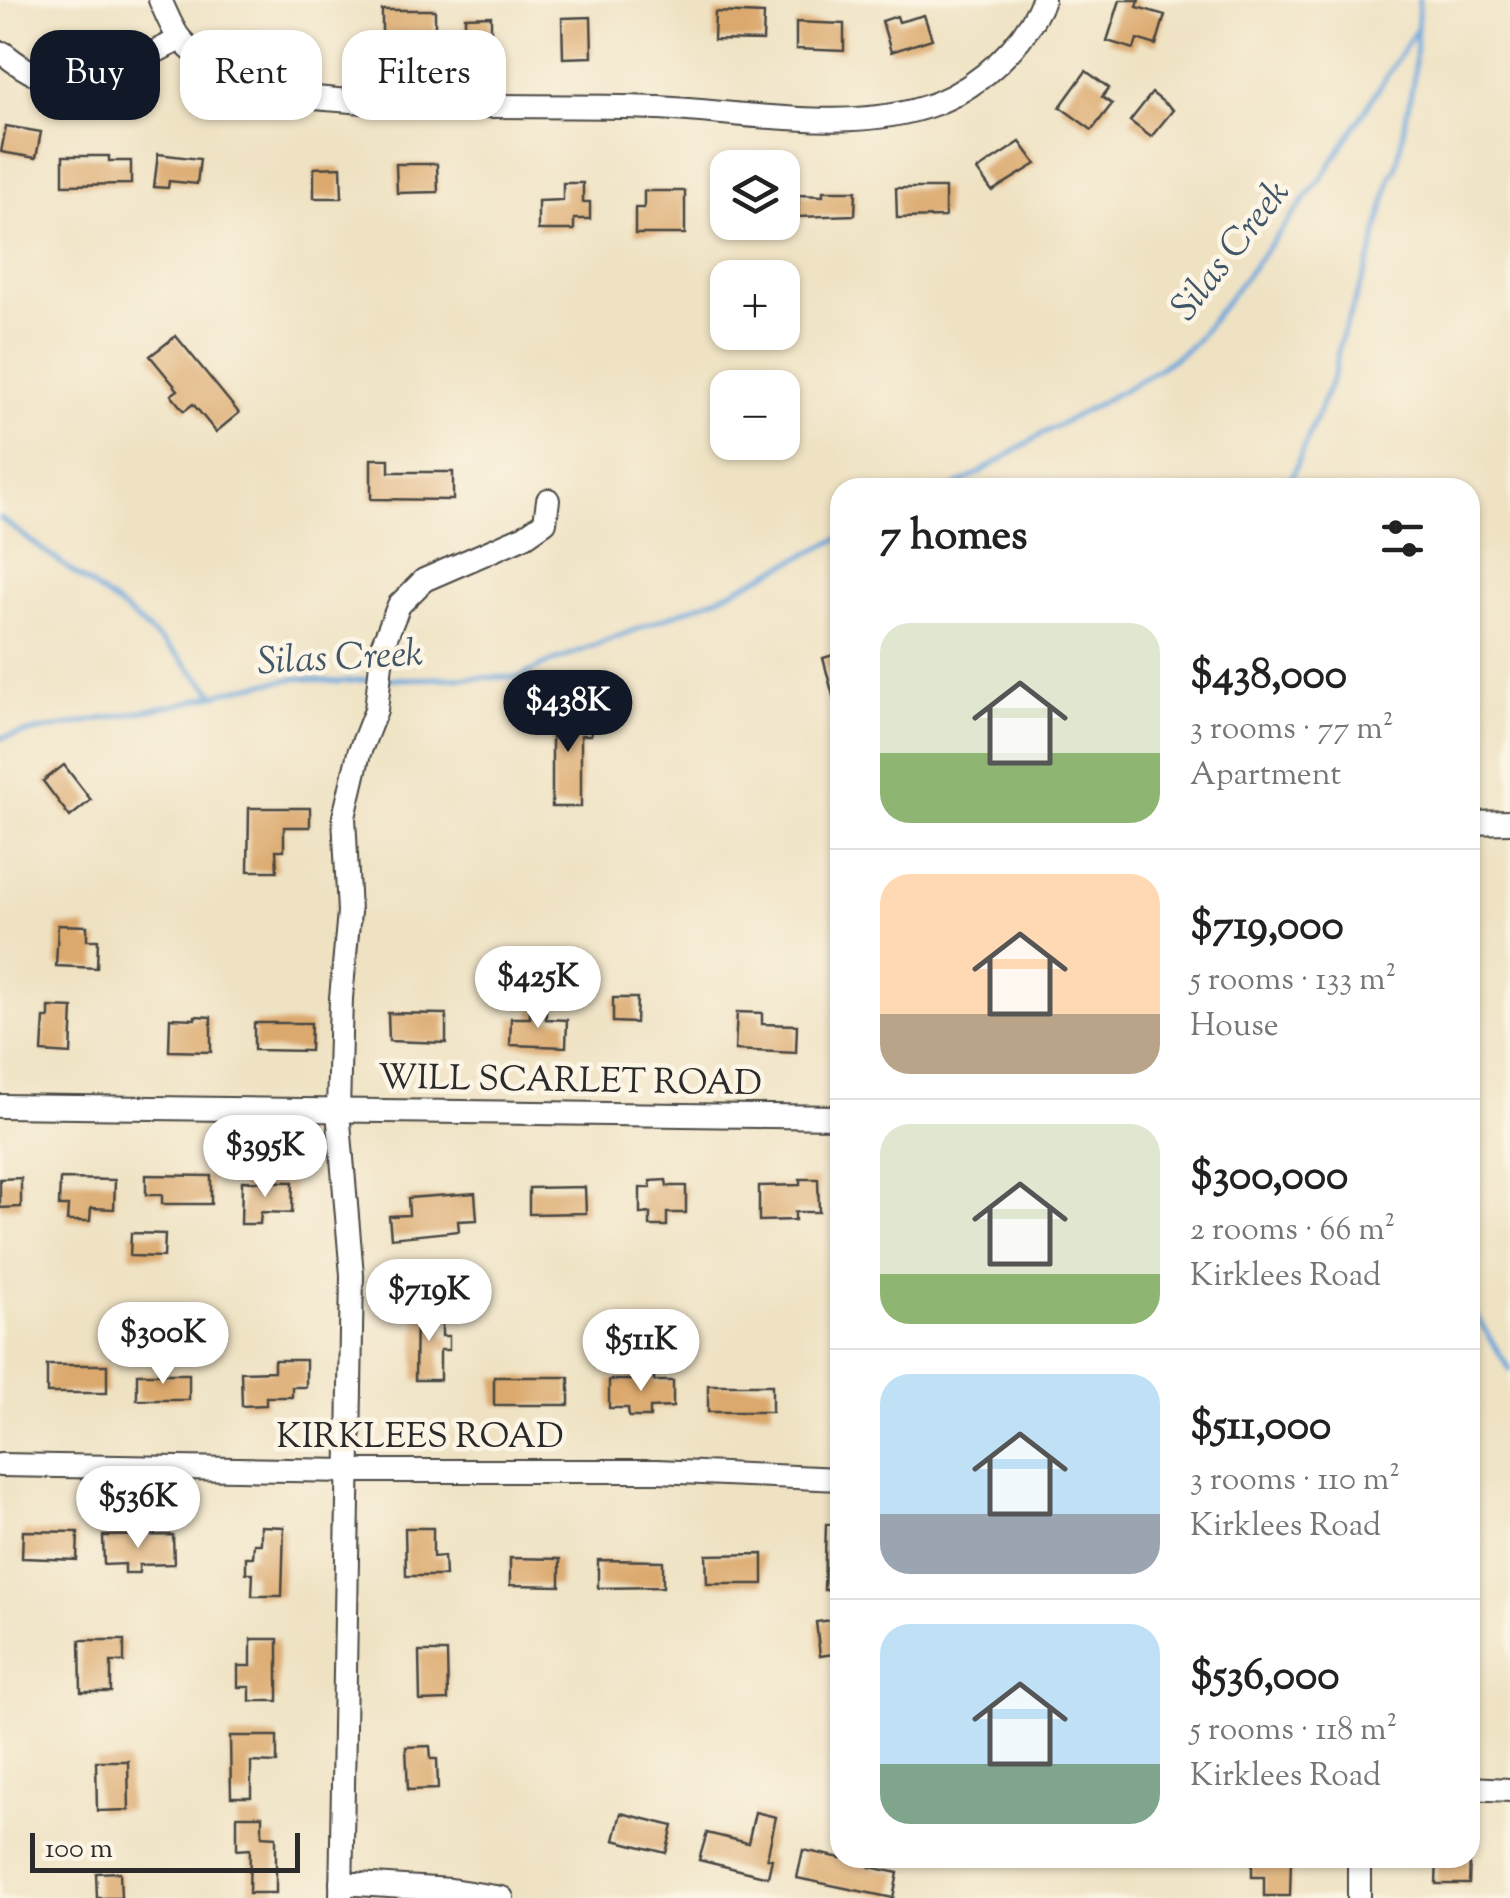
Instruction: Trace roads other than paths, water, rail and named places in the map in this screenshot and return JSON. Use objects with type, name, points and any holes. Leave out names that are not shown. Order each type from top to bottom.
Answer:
[{"type":"street","points":[[3,54],[34,74],[53,80],[106,75],[180,39],[160,0]]},
{"type":"street","points":[[322,99],[395,104],[658,108],[838,119],[888,116],[936,104],[972,86],[998,65],[1043,0]]},
{"type":"street","points":[[502,1898],[450,1890],[341,1890],[352,1275],[338,1111],[340,998],[348,912],[344,818],[359,752],[377,701],[383,644],[399,604],[424,580],[525,536],[545,522],[548,500]]},
{"type":"street","points":[[1480,823],[1510,822]]},
{"type":"street","name":"WILL SCARLET ROAD","points":[[0,1106],[830,1117]]},
{"type":"street","name":"KIRKLEES ROAD","points":[[0,1465],[657,1471],[830,1479]]},
{"type":"street","points":[[1480,1788],[1510,1790]]},
{"type":"street","points":[[1359,1868],[1359,1898]]},
{"type":"waterway","points":[[1291,478],[1335,372],[1339,345],[1372,254],[1396,169],[1414,77],[1419,0]]},
{"type":"waterway","name":"Silas Creek","points":[[968,478],[1141,380],[1194,343],[1324,175],[1415,31]]},
{"type":"waterway","points":[[0,518],[127,612],[216,695]]},
{"type":"waterway","name":"Silas Creek","points":[[385,679],[521,677],[717,598],[830,543]]},
{"type":"waterway","name":"Silas Creek","points":[[0,738],[298,678],[337,682],[374,679]]},
{"type":"waterway","points":[[1480,1322],[1510,1370]]}]
